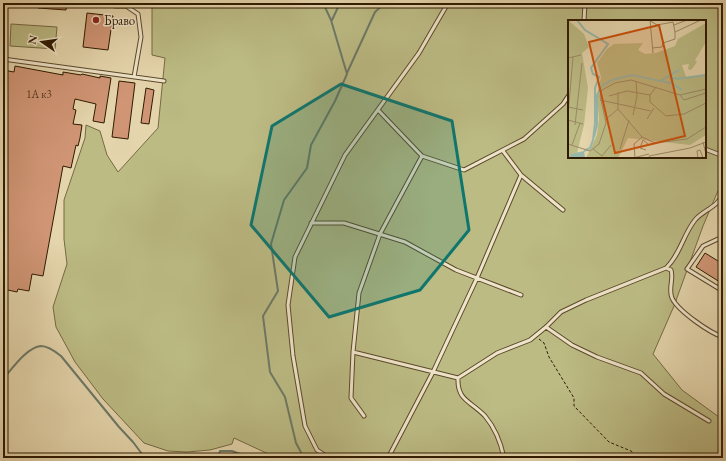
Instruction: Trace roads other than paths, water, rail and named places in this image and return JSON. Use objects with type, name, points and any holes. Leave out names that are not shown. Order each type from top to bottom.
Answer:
[{"type":"lane","points":[[115,3],[115,6],[126,6],[138,14],[141,37],[134,77]]},
{"type":"lane","points":[[329,458],[317,450],[305,426],[292,356],[288,305],[295,257],[345,154],[420,53],[448,3]]},
{"type":"lane","points":[[584,20],[585,3]]},
{"type":"lane","points":[[3,59],[164,81]]},
{"type":"lane","points":[[378,110],[422,156],[464,170],[524,139],[563,104],[568,96]]},
{"type":"lane","points":[[706,149],[723,156]]},
{"type":"lane","points":[[503,151],[520,175],[563,210]]},
{"type":"lane","points":[[364,416],[351,398],[353,352],[359,293],[380,234],[422,156]]},
{"type":"lane","points":[[388,458],[433,372],[477,278],[520,175]]},
{"type":"lane","points":[[353,352],[458,378],[497,354],[530,340],[561,312],[586,300],[666,268],[672,262],[694,221],[704,211],[713,207],[722,197],[723,193]]},
{"type":"lane","points":[[311,223],[344,223],[405,242],[456,270],[521,296]]},
{"type":"lane","points":[[718,239],[703,246],[687,269],[723,291]]},
{"type":"lane","points":[[666,268],[671,270],[673,275],[671,285],[672,297],[679,307],[701,326],[723,337]]},
{"type":"lane","points":[[546,327],[572,345],[640,373],[664,394],[709,421]]},
{"type":"lane","points":[[458,378],[457,387],[461,396],[485,417],[500,441],[504,458]]},
{"type":"waterway","points":[[304,458],[296,443],[285,397],[270,372],[263,316],[278,291],[271,244],[284,200],[307,168],[311,145],[335,101],[347,74],[331,20],[323,3]]},
{"type":"waterway","points":[[332,20],[340,3]]},
{"type":"waterway","points":[[347,73],[375,12],[385,3]]},
{"type":"waterway","points":[[3,379],[30,350],[41,346],[52,350],[61,356],[145,458]]},
{"type":"waterway","points":[[218,458],[220,451],[232,451],[251,458]]},
{"type":"place","name":"Браво","points":[[96,20]]}]
